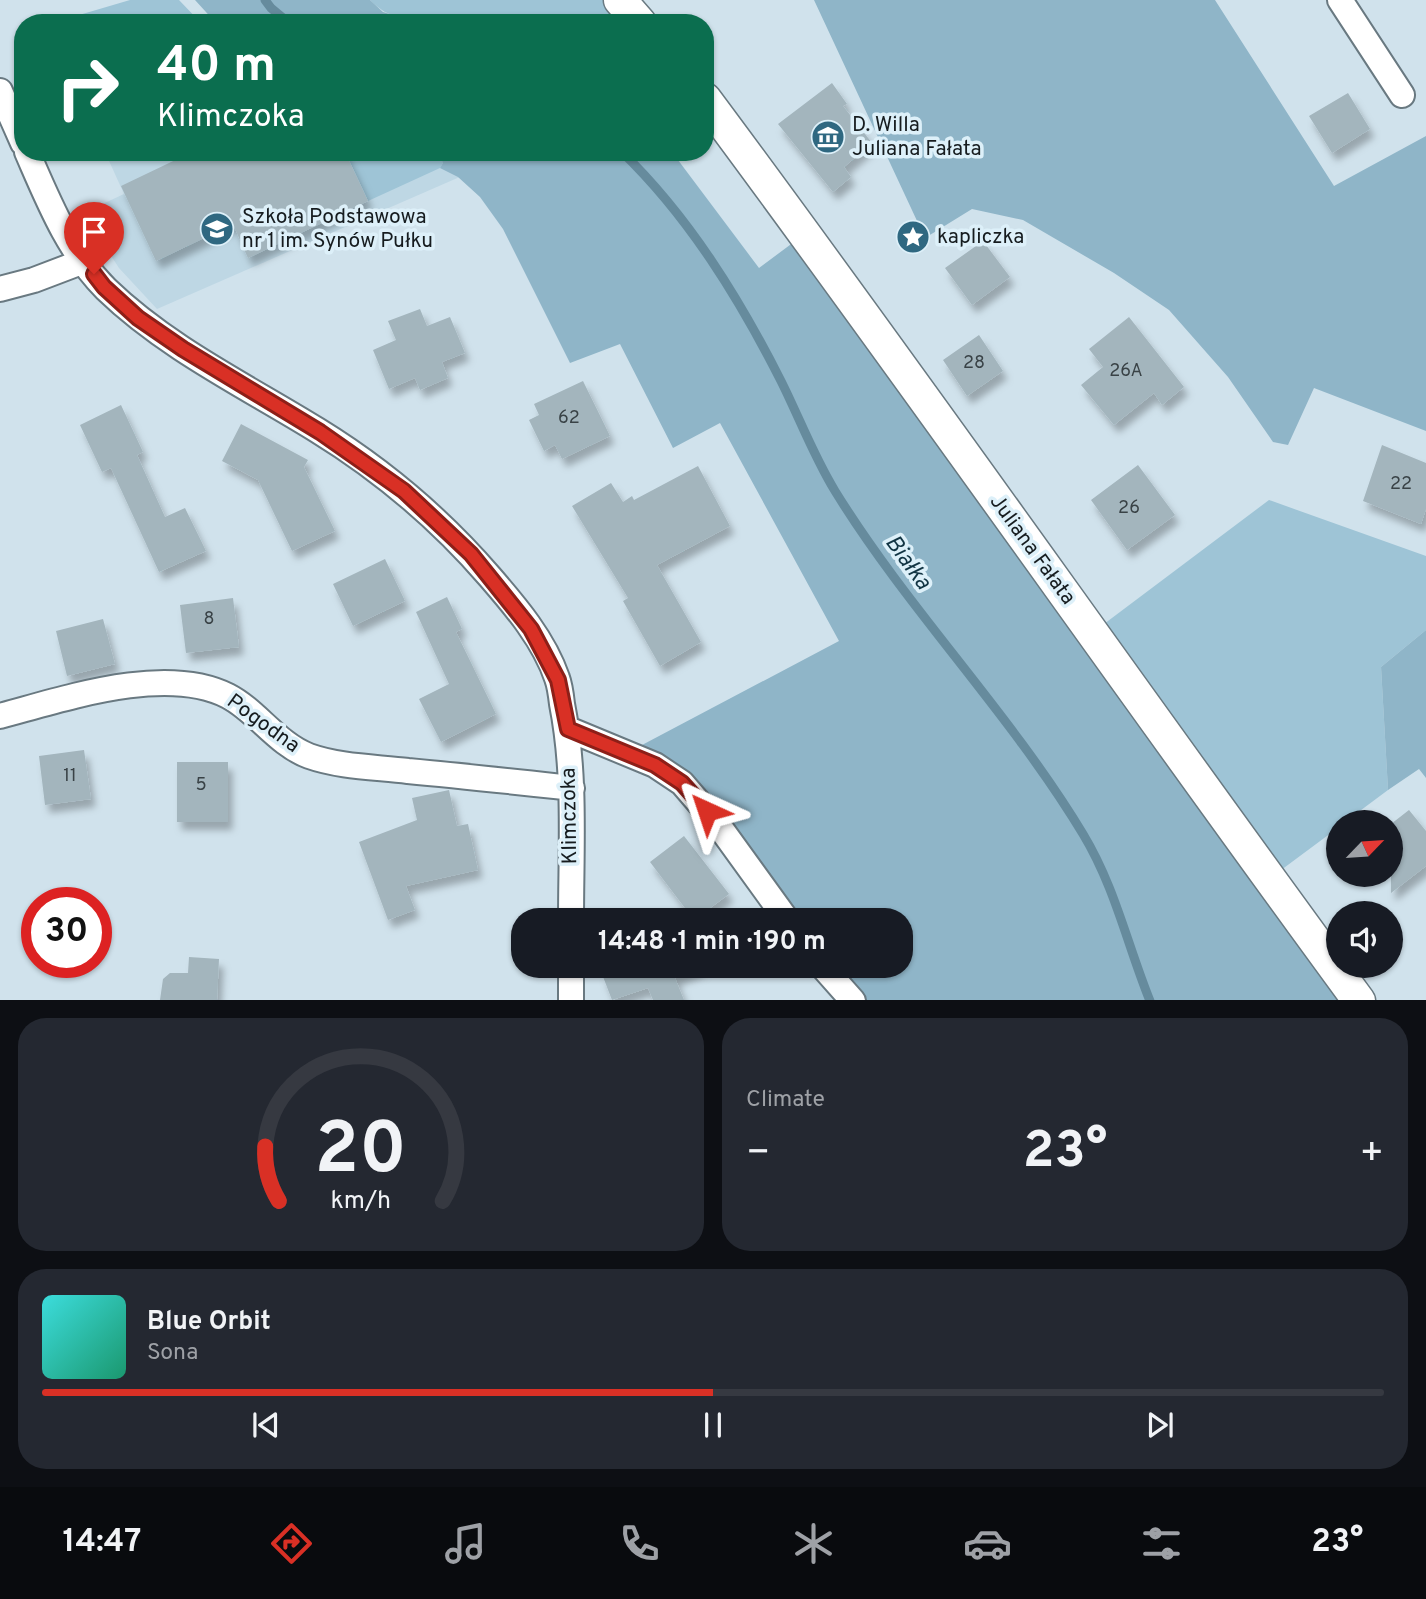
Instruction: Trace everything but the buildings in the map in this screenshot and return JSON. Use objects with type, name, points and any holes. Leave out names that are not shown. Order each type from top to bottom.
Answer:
[{"type":"street","points":[[620,0],[632,14]]},
{"type":"street","points":[[1340,0],[1402,95]]},
{"type":"street","points":[[0,91],[14,123]]},
{"type":"street","name":"Juliana Fałata","points":[[714,111],[814,244],[1359,1000]]},
{"type":"street","name":"Klimczoka","points":[[31,161],[60,227],[104,287],[138,318],[183,349],[320,432],[404,491],[471,554],[539,640],[558,680],[568,729],[572,788],[571,908]]},
{"type":"street","points":[[0,289],[34,280],[84,261]]},
{"type":"street","name":"Pogodna","points":[[0,716],[80,694],[139,684],[193,685],[230,698],[295,749],[309,756],[347,764],[572,788]]},
{"type":"street","points":[[568,729],[655,765],[682,783],[719,825],[778,908]]},
{"type":"street","points":[[571,978],[571,1000]]},
{"type":"street","points":[[833,978],[853,1000]]},
{"type":"shaded area","points":[[130,0],[179,0],[192,14],[83,14]]},
{"type":"shaded area","points":[[195,0],[370,0],[389,14],[208,14]]},
{"type":"shaded area","points":[[370,0],[620,0],[632,14],[390,14]]},
{"type":"shaded area","points":[[814,0],[1215,0],[1334,186],[1426,136],[1426,431],[1314,388],[1288,445],[1273,442],[1228,377],[1169,310],[1114,273],[1023,220],[972,209],[925,238]]},
{"type":"shaded area","name":"Szkoła Podstawowa nr 1 im. Synów Pułku","points":[[109,161],[443,161],[462,176],[157,309],[119,268],[83,213],[124,194]]},
{"type":"shaded area","points":[[349,161],[442,161],[440,168],[368,201]]},
{"type":"shaded area","points":[[442,161],[679,161],[759,268],[806,233],[1326,954],[1326,978],[1343,978],[1359,1000],[853,1000],[833,978],[913,978],[913,908],[778,908],[719,826],[625,754],[839,641],[720,423],[673,448],[620,344],[570,363],[503,229],[480,197],[458,177],[440,168]]},
{"type":"shaded area","points":[[1269,500],[1426,556],[1426,630],[1381,667],[1388,790],[1361,810],[1326,810],[1326,837],[1269,879],[1092,633]]},
{"type":"shaded area","points":[[1426,630],[1426,778],[1419,769],[1388,790],[1381,667]]},
{"type":"waterway","name":"Białka","points":[[265,0],[278,14]]},
{"type":"waterway","name":"Białka","points":[[631,161],[691,231],[730,289],[781,381],[827,478],[864,535],[1024,746],[1083,834],[1104,874],[1150,1000]]},
{"type":"place","name":"D. Willa Juliana Fałata","points":[[828,137]]},
{"type":"place","name":"Szkoła Podstawowa nr 1 im. Synów Pułku","points":[[217,229]]},
{"type":"place","name":"kapliczka","points":[[913,237]]},
{"type":"route","points":[[94,274],[104,287],[138,318],[183,349],[320,432],[404,491],[471,554],[539,640],[558,680],[568,729],[655,765],[682,783],[707,811]]}]
